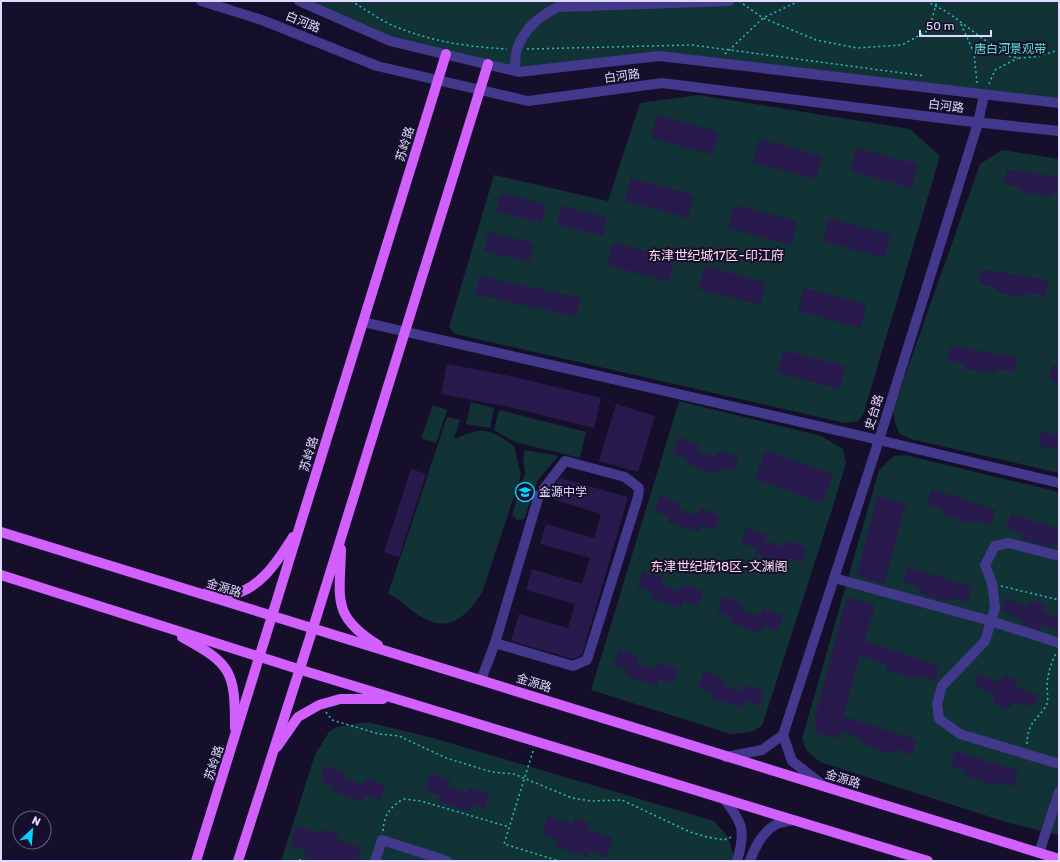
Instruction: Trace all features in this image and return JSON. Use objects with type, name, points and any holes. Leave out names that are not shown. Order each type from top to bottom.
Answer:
[{"type":"main road","name":"苏岭路","points":[[196,861],[446,54]]},
{"type":"main road","points":[[238,861],[298,669],[313,628],[488,64]]},
{"type":"main road","points":[[172,585],[228,594],[243,590],[262,579],[277,562],[300,525]]},
{"type":"main road","name":"金源路","points":[[1,532],[1059,859]]},
{"type":"main road","points":[[341,538],[340,603],[347,620],[357,631],[397,655]]},
{"type":"main road","points":[[1,575],[298,669],[928,861]]},
{"type":"main road","points":[[160,625],[211,652],[228,670],[235,693],[235,738]]},
{"type":"main road","points":[[271,755],[298,717],[319,705],[340,699],[394,698]]},
{"type":"street","name":"白河路","points":[[201,1],[262,20],[377,66],[528,101],[662,83],[978,123],[1059,131]]},
{"type":"street","name":"白河路","points":[[299,1],[390,40],[520,72],[659,56],[1059,103]]},
{"type":"street","points":[[514,70],[517,49],[527,32],[539,18],[558,7],[730,1]]},
{"type":"street","name":"史台路","points":[[783,735],[879,440],[978,123],[984,95]]},
{"type":"street","points":[[363,322],[879,440],[1059,483]]},
{"type":"street","points":[[480,680],[495,643],[539,495],[565,461],[625,477],[639,488],[638,497],[587,660],[573,666],[495,643]]},
{"type":"street","points":[[1059,556],[1008,543],[995,546],[986,565],[992,583],[995,608],[985,641],[942,686],[937,704],[939,720],[960,734],[1059,764]]},
{"type":"street","points":[[834,578],[991,622],[1059,643]]},
{"type":"street","points":[[726,756],[762,750],[783,735],[792,760],[826,787]]},
{"type":"street","points":[[1039,853],[1059,792]]},
{"type":"street","points":[[724,799],[740,824],[742,833],[743,840],[737,861]]},
{"type":"street","points":[[750,861],[753,851],[776,824],[794,820]]},
{"type":"street","points":[[375,861],[382,840],[447,861]]},
{"type":"path","points":[[739,1],[763,18],[816,40],[857,48],[902,45],[929,30],[936,7],[936,1]]},
{"type":"path","points":[[715,63],[763,18],[799,1]]},
{"type":"path","points":[[926,1],[960,22],[1005,54],[1018,58],[1035,57],[1059,50]]},
{"type":"path","points":[[960,22],[974,53],[977,83],[984,95]]},
{"type":"path","points":[[984,95],[995,70],[1018,58]]},
{"type":"path","points":[[992,583],[1059,600]]},
{"type":"path","points":[[1026,754],[1027,733],[1035,718],[1046,705],[1047,682],[1052,662],[1059,649]]},
{"type":"path","points":[[319,705],[332,720],[379,734],[399,736],[446,758],[492,772],[503,772],[524,778],[572,798],[591,801],[622,800],[668,822],[706,837],[724,840],[742,833]]},
{"type":"path","points":[[536,742],[504,844],[558,861]]},
{"type":"path","points":[[382,840],[383,824],[390,809],[403,799],[421,801],[509,827]]},
{"type":"green space","name":"唐白河景观带","points":[[299,1],[1059,1],[1059,103],[659,56],[519,72],[390,41]]},
{"type":"green space","points":[[698,95],[910,129],[940,156],[864,412],[859,421],[845,423],[455,334],[449,327],[494,175],[608,201],[640,103]]},
{"type":"green space","points":[[1002,150],[1059,159],[1059,473],[911,439],[900,434],[895,423],[893,410],[980,164]]},
{"type":"green space","points":[[679,401],[821,436],[843,449],[846,463],[762,726],[751,732],[731,734],[591,690]]},
{"type":"green space","points":[[471,402],[494,408],[490,428],[466,424]]},
{"type":"green space","points":[[433,405],[447,410],[436,443],[421,438]]},
{"type":"green space","points":[[499,410],[586,432],[580,458],[515,442],[494,430]]},
{"type":"green space","points":[[447,417],[460,420],[454,439],[472,432],[485,431],[497,435],[514,446],[521,475],[482,593],[467,612],[451,622],[442,624],[422,618],[399,600],[388,594]]},
{"type":"green space","points":[[525,450],[558,456],[538,480],[524,519],[517,520],[512,515],[525,473],[523,458]]},
{"type":"green space","points":[[905,455],[1059,492],[1059,835],[1009,823],[820,762],[807,751],[802,739],[879,470],[894,456]]},
{"type":"green space","points":[[367,722],[433,738],[714,821],[728,837],[735,861],[281,861],[315,755],[329,732],[337,727]]},
{"type":"building","points":[[657,115],[719,132],[713,155],[651,138]]},
{"type":"building","points":[[759,139],[822,156],[816,179],[753,163]]},
{"type":"building","points":[[856,148],[918,164],[912,188],[850,171]]},
{"type":"building","points":[[1007,169],[1059,177],[1059,193],[1053,192],[1052,197],[1020,192],[1021,187],[1004,184]]},
{"type":"building","points":[[631,178],[694,195],[688,218],[625,201]]},
{"type":"building","points":[[500,193],[546,204],[542,223],[496,212]]},
{"type":"building","points":[[734,205],[797,221],[791,245],[728,228]]},
{"type":"building","points":[[561,206],[607,217],[603,236],[557,225]]},
{"type":"building","points":[[829,218],[891,235],[885,258],[823,241]]},
{"type":"building","points":[[488,232],[534,243],[530,262],[484,251]]},
{"type":"building","points":[[613,242],[675,259],[669,282],[607,265]]},
{"type":"building","points":[[704,266],[766,282],[760,305],[698,289]]},
{"type":"building","points":[[982,269],[1048,280],[1046,296],[1028,293],[1027,298],[995,292],[996,287],[979,284]]},
{"type":"building","points":[[479,276],[581,298],[576,317],[475,294]]},
{"type":"building","points":[[804,288],[866,304],[860,328],[798,311]]},
{"type":"building","points":[[950,346],[1017,357],[1014,372],[997,369],[996,374],[963,369],[964,364],[948,361]]},
{"type":"building","points":[[783,350],[846,366],[840,389],[777,373]]},
{"type":"building","points":[[447,364],[515,377],[601,398],[594,428],[509,407],[441,394]]},
{"type":"building","points":[[1052,365],[1059,366],[1059,382],[1049,380]]},
{"type":"building","points":[[616,404],[655,416],[638,472],[599,461]]},
{"type":"building","points":[[1041,431],[1059,435],[1059,450],[1039,446]]},
{"type":"building","points":[[679,437],[699,445],[697,451],[716,457],[718,451],[739,457],[734,472],[719,467],[717,474],[687,464],[688,459],[673,453]]},
{"type":"building","points":[[765,450],[833,474],[823,503],[755,479]]},
{"type":"building","points":[[411,469],[426,474],[399,557],[384,552]]},
{"type":"building","points":[[560,478],[628,497],[582,655],[573,659],[511,641],[519,614],[568,628],[575,604],[526,590],[532,569],[582,584],[590,558],[540,544],[546,524],[594,538],[601,514],[552,499],[556,483]]},
{"type":"building","points":[[932,489],[996,510],[991,525],[974,520],[973,524],[942,514],[943,509],[927,504]]},
{"type":"building","points":[[660,495],[680,503],[678,509],[698,515],[700,508],[720,515],[715,530],[701,525],[698,532],[668,522],[670,517],[655,511]]},
{"type":"building","points":[[878,496],[906,504],[884,584],[856,576]]},
{"type":"building","points":[[1011,514],[1059,529],[1059,546],[1054,544],[1053,548],[1021,539],[1022,534],[1006,529]]},
{"type":"building","points":[[747,527],[767,534],[765,540],[784,547],[786,540],[807,547],[802,562],[787,557],[785,564],[755,554],[757,548],[741,543]]},
{"type":"building","points":[[908,567],[972,587],[967,603],[950,597],[949,602],[918,592],[919,587],[903,581]]},
{"type":"building","points":[[643,571],[663,578],[661,584],[680,591],[682,584],[703,591],[698,606],[683,601],[681,608],[651,598],[653,592],[637,587]]},
{"type":"building","points":[[723,596],[743,603],[741,610],[760,616],[763,609],[783,616],[778,631],[764,626],[761,633],[731,623],[733,618],[717,612]]},
{"type":"building","points":[[847,597],[875,605],[865,641],[940,666],[936,681],[919,675],[917,680],[886,670],[887,665],[860,656],[843,716],[917,740],[912,755],[895,749],[893,754],[862,744],[863,739],[839,731],[837,739],[816,733],[815,716]]},
{"type":"building","points":[[1006,599],[1028,606],[1032,600],[1046,605],[1043,612],[1059,618],[1059,631],[1041,626],[1039,630],[1021,624],[1022,620],[1001,610]]},
{"type":"building","points":[[619,649],[638,656],[636,663],[656,669],[658,662],[678,669],[673,684],[659,679],[657,686],[626,676],[628,670],[613,665]]},
{"type":"building","points":[[704,671],[724,679],[722,685],[741,691],[743,684],[764,691],[759,706],[744,701],[742,708],[712,698],[713,693],[698,687]]},
{"type":"building","points":[[978,674],[1000,682],[1004,675],[1018,680],[1015,687],[1039,696],[1034,707],[1013,702],[1009,709],[992,703],[995,695],[974,685]]},
{"type":"building","points":[[955,751],[1019,771],[1014,787],[997,781],[996,786],[964,776],[966,771],[950,765]]},
{"type":"building","points":[[325,765],[345,772],[343,778],[363,785],[365,778],[385,785],[380,800],[366,795],[363,802],[333,792],[335,787],[320,781]]},
{"type":"building","points":[[431,774],[451,781],[448,787],[468,793],[470,787],[490,794],[485,809],[471,804],[469,811],[438,801],[440,795],[425,790]]},
{"type":"building","points":[[548,816],[573,824],[575,818],[589,823],[587,829],[613,838],[607,857],[590,851],[588,857],[555,846],[558,840],[542,835]]},
{"type":"building","points":[[297,826],[321,834],[323,829],[338,834],[336,839],[362,848],[357,861],[317,861],[304,857],[306,850],[290,845]]},
{"type":"place","name":"金源中学","points":[[525,492]]},
{"type":"district","name":"东津世纪城17区-印江府","points":[[716,255]]},
{"type":"district","name":"东津世纪城18区-文渊阁","points":[[719,566]]}]
